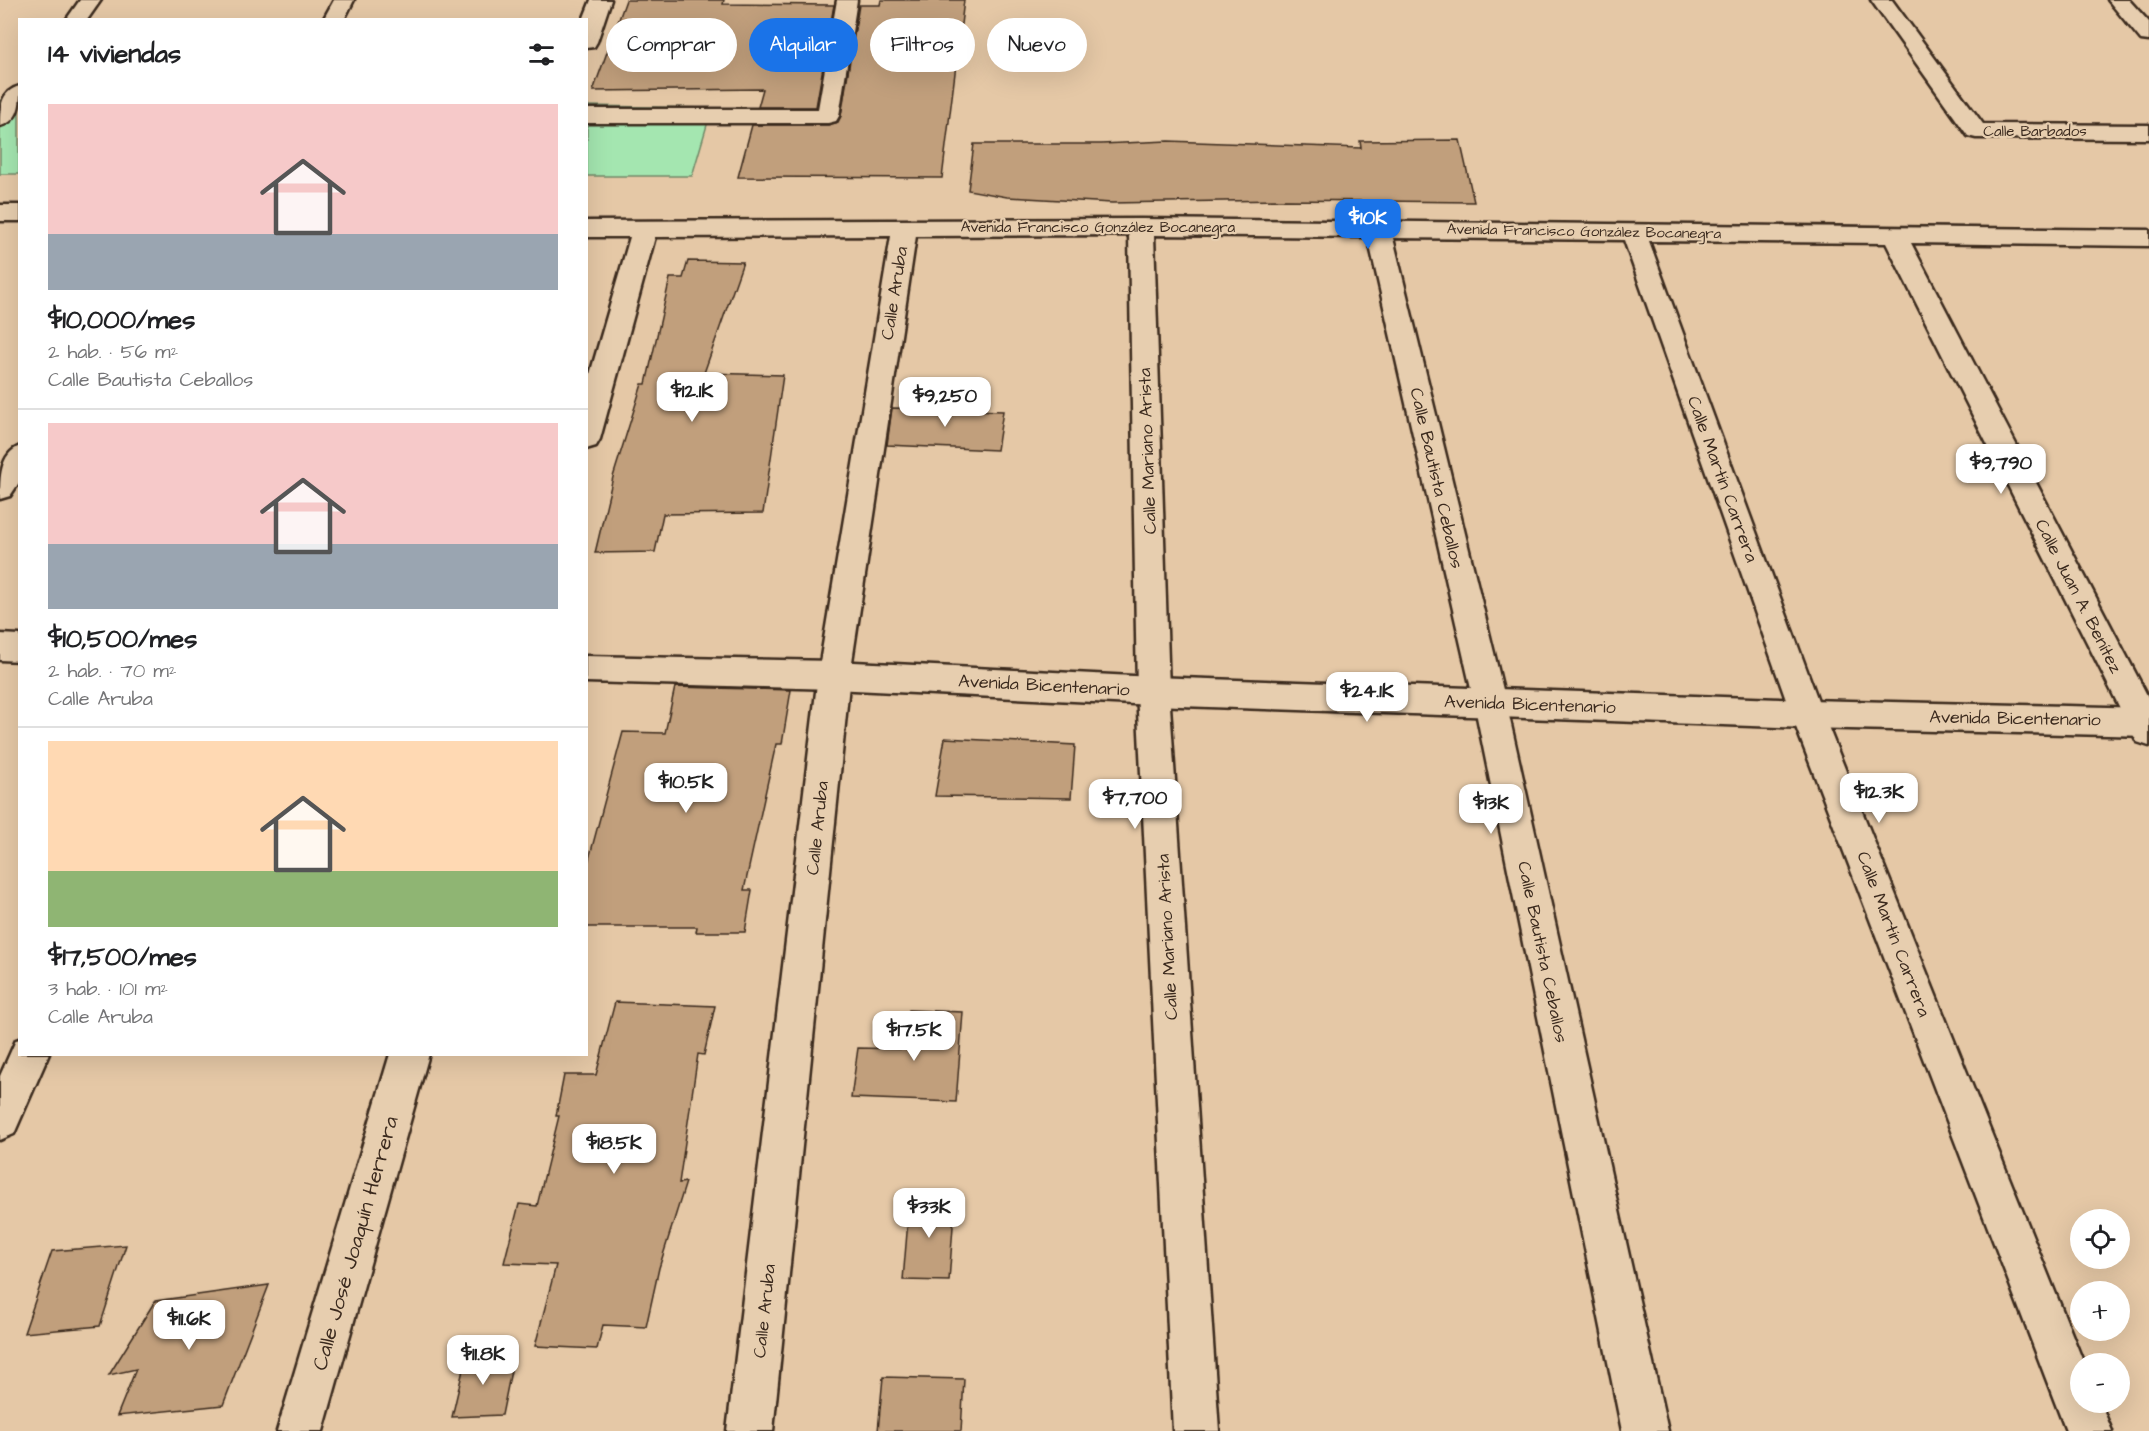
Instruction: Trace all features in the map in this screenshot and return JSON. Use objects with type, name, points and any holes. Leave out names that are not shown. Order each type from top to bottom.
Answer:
[{"type":"street","points":[[78,18],[91,0]]},
{"type":"street","points":[[334,18],[344,0]]},
{"type":"street","points":[[588,36],[601,0]]},
{"type":"street","points":[[588,116],[828,116],[847,0]]},
{"type":"street","name":"Calle Barbados","points":[[1881,0],[1976,131],[2149,132]]},
{"type":"street","points":[[2118,0],[2149,35]]},
{"type":"street","points":[[0,213],[18,213]]},
{"type":"street","name":"Calle Aruba","points":[[750,1431],[834,675],[905,227]]},
{"type":"street","name":"Avenida Francisco González Bocanegra","points":[[588,229],[1141,227],[2140,238]]},
{"type":"street","name":"Calle Mariano Arista","points":[[1141,227],[1153,691],[1196,1431]]},
{"type":"street","points":[[588,433],[645,229]]},
{"type":"street","name":"Calle Bautista Ceballos","points":[[1378,229],[1490,702],[1645,1431]]},
{"type":"street","name":"Calle Martín Carrera","points":[[1633,231],[1807,714],[2089,1431]]},
{"type":"street","name":"Calle Juan A. Benítez","points":[[1894,235],[2147,725]]},
{"type":"street","points":[[2140,238],[2149,264]]},
{"type":"street","points":[[0,488],[18,460]]},
{"type":"street","points":[[0,647],[18,648]]},
{"type":"street","name":"Avenida Bicentenario","points":[[588,669],[834,675],[1153,691],[2147,725]]},
{"type":"street","points":[[0,1120],[29,1056]]},
{"type":"street","name":"Calle José Joaquín Herrera","points":[[300,1431],[409,1056]]},
{"type":"green space","points":[[0,100],[18,100],[18,174],[0,174]]},
{"type":"green space","points":[[588,106],[712,108],[692,176],[588,176]]},
{"type":"building","points":[[626,0],[724,0],[723,4],[834,5],[832,18],[749,18],[749,72],[822,72],[816,107],[758,107],[763,89],[593,91],[606,55],[606,72],[737,72],[737,18],[619,18]]},
{"type":"building","points":[[881,0],[964,0],[962,18],[870,18],[870,72],[955,72],[942,178],[738,177],[752,125],[828,125],[838,122],[848,72],[858,72],[857,18],[859,5],[880,5]]},
{"type":"building","points":[[1460,140],[1474,202],[1284,200],[1112,203],[1007,197],[968,190],[974,144],[1101,144],[1168,141],[1361,148],[1360,141]]},
{"type":"building","points":[[688,261],[743,262],[704,373],[783,375],[763,513],[663,514],[655,552],[595,553],[613,477],[642,384],[646,384],[670,278],[683,278]]},
{"type":"building","points":[[892,408],[1003,411],[997,450],[887,445]]},
{"type":"building","points":[[675,687],[791,690],[782,744],[776,744],[744,890],[752,890],[745,932],[696,932],[697,927],[588,927],[588,863],[623,732],[665,733]]},
{"type":"building","points":[[945,738],[1075,745],[1071,798],[935,796]]},
{"type":"building","points":[[615,1002],[715,1006],[704,1055],[698,1054],[679,1183],[686,1182],[659,1268],[646,1327],[603,1325],[597,1349],[535,1346],[556,1265],[504,1263],[519,1204],[537,1206],[559,1116],[556,1116],[564,1075],[596,1075]]},
{"type":"building","points":[[909,1010],[963,1012],[956,1102],[851,1098],[858,1048],[904,1049]]},
{"type":"building","points":[[910,1197],[955,1199],[949,1281],[903,1280]]},
{"type":"building","points":[[126,1245],[100,1326],[24,1333],[52,1251]]},
{"type":"building","points":[[269,1285],[223,1405],[117,1416],[136,1369],[109,1375],[155,1301]]},
{"type":"building","points":[[514,1356],[502,1415],[452,1417],[466,1357]]},
{"type":"building","points":[[883,1377],[964,1379],[961,1431],[878,1431]]}]
